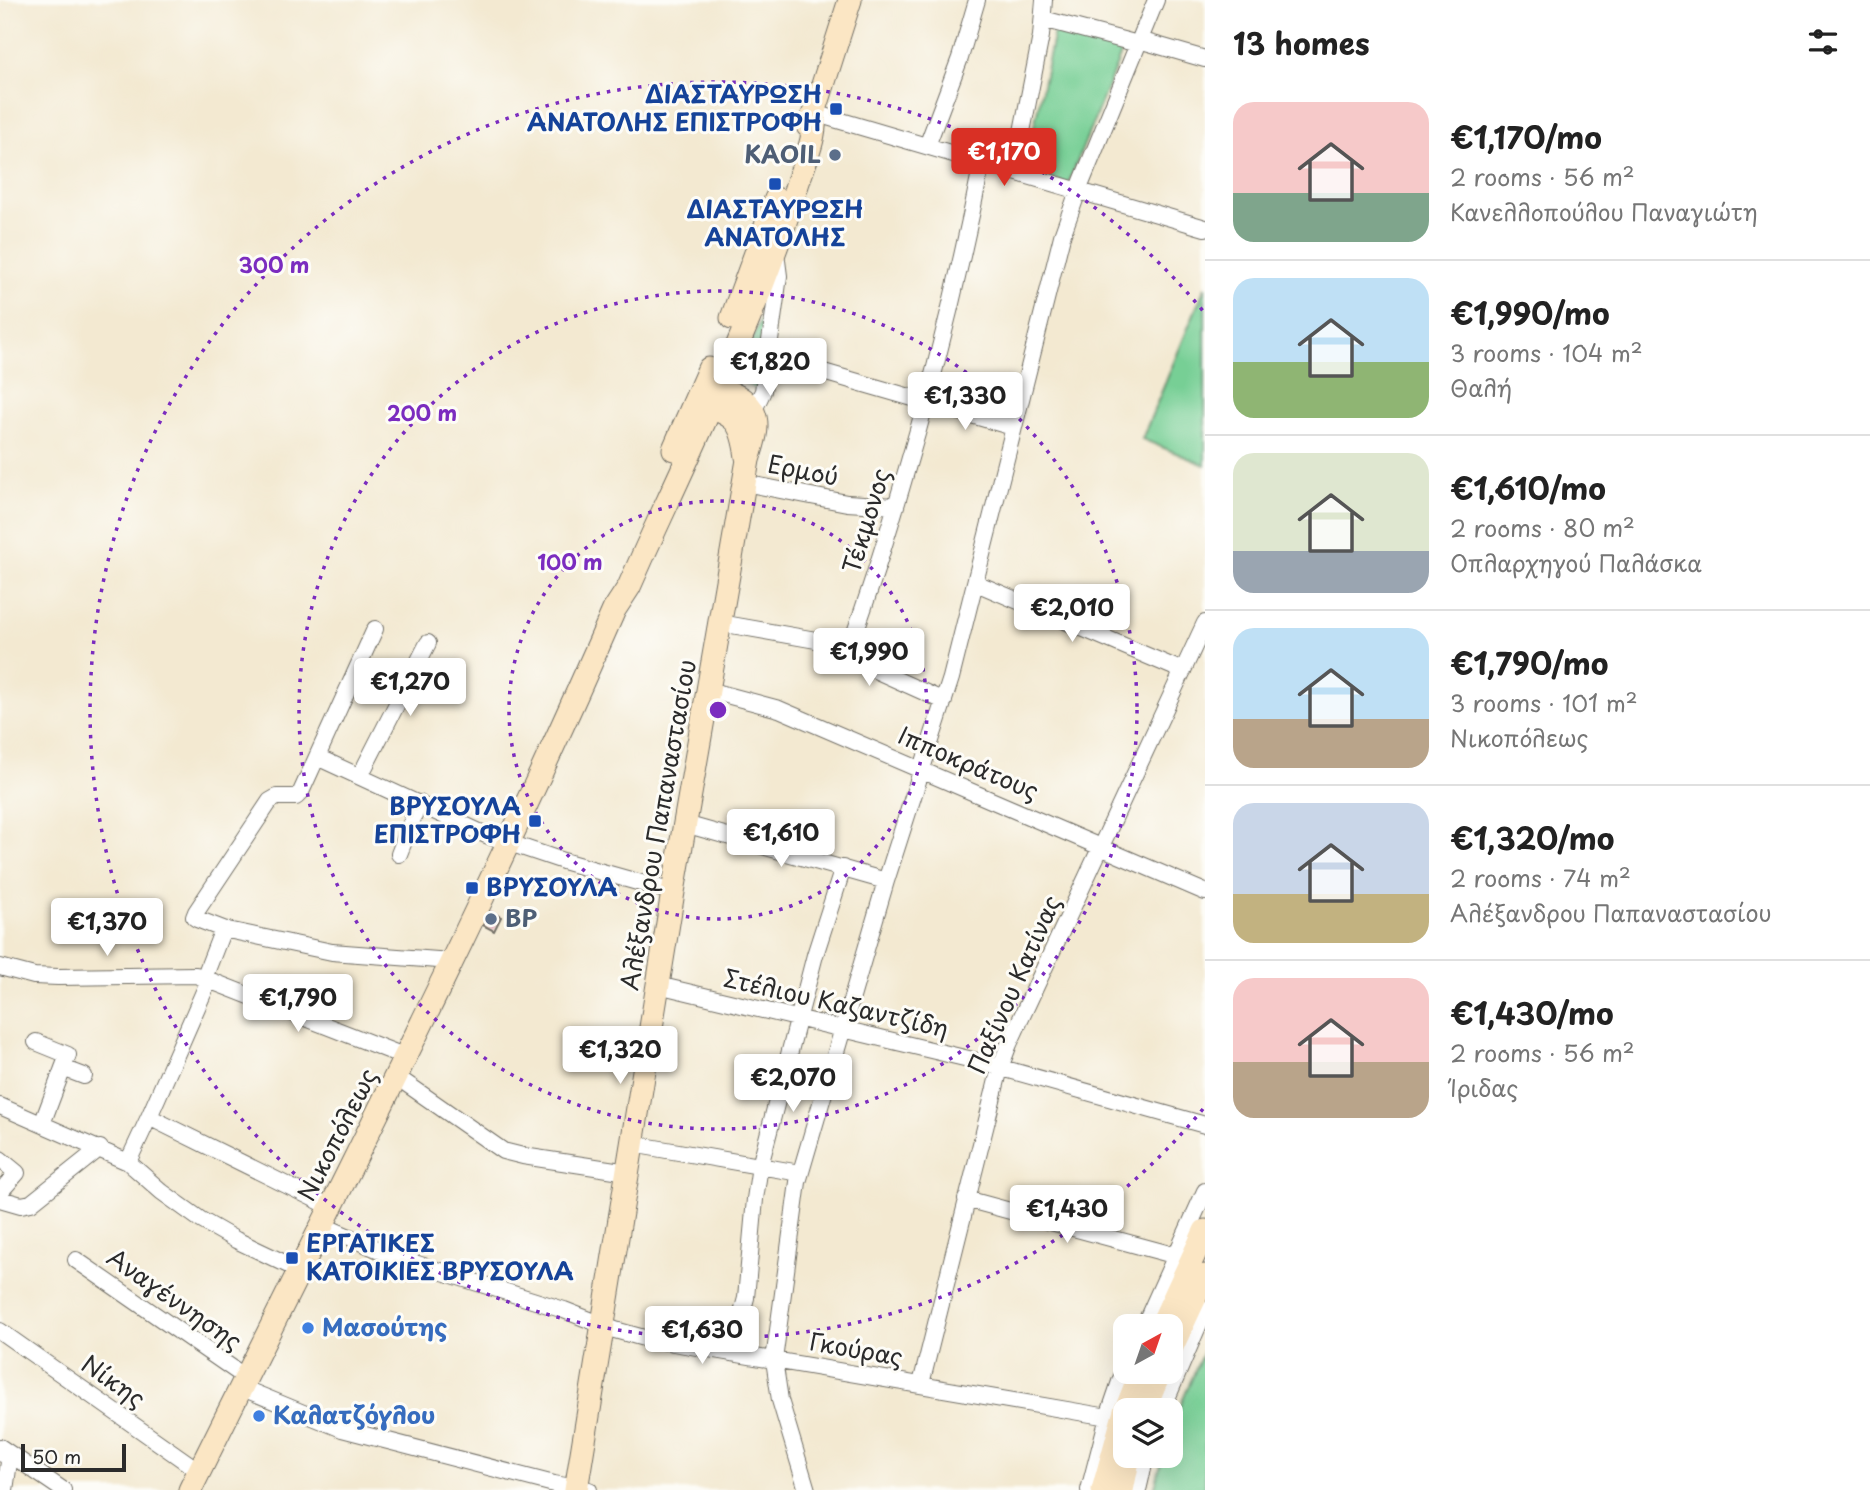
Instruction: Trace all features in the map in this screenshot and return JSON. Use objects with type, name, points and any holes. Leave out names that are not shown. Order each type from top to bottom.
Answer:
[{"type":"main road","name":"Νικοπόλεως","points":[[194,1480],[401,1067],[508,843],[614,610],[629,587],[699,430],[706,395],[780,190],[814,113],[850,0]]},
{"type":"main road","name":"Νικοπόλεως","points":[[614,610],[626,563],[706,395],[761,291],[808,151],[814,113]]},
{"type":"main road","points":[[706,395],[736,394],[753,412]]},
{"type":"main road","points":[[706,395],[739,424],[747,453]]},
{"type":"main road","name":"Αλέξανδρου Παπαναστασίου","points":[[581,1489],[603,1326],[673,892],[747,453],[756,428],[753,412]]},
{"type":"main road","points":[[699,430],[714,425],[727,427],[738,434],[747,453]]},
{"type":"main road","points":[[1167,1314],[1205,1231]]},
{"type":"main road","points":[[1183,1323],[1205,1276]]},
{"type":"main road","points":[[1103,1490],[1113,1442]]},
{"type":"main road","points":[[1122,1490],[1127,1468]]},
{"type":"street","points":[[927,146],[955,71],[977,0]]},
{"type":"street","points":[[1014,172],[1043,19],[1044,0]]},
{"type":"street","points":[[807,1490],[780,1400],[774,1360],[800,1173],[886,881],[944,701],[1062,236],[1156,0]]},
{"type":"street","points":[[1043,19],[1205,59]]},
{"type":"street","points":[[814,113],[1205,228]]},
{"type":"street","name":"Τέκμονος","points":[[850,646],[880,559],[927,402],[963,256],[982,162]]},
{"type":"street","points":[[753,412],[763,391],[768,356],[779,276],[776,249]]},
{"type":"street","points":[[768,356],[1013,427]]},
{"type":"street","name":"Ερμού","points":[[744,483],[848,503],[896,506]]},
{"type":"street","points":[[976,583],[1183,671]]},
{"type":"street","points":[[720,623],[850,646],[846,657],[944,701]]},
{"type":"street","name":"Παξίνου Κατίνας","points":[[921,1384],[1000,1068],[1205,623]]},
{"type":"street","points":[[375,629],[301,793],[296,797],[277,797],[270,801],[194,917],[223,929],[332,952],[451,961]]},
{"type":"street","points":[[360,776],[428,643]]},
{"type":"street","name":"Ιπποκράτους","points":[[708,690],[779,709],[1205,892]]},
{"type":"street","points":[[317,757],[508,843],[673,892]]},
{"type":"street","points":[[399,854],[419,803]]},
{"type":"street","points":[[685,824],[886,881]]},
{"type":"street","points":[[732,1353],[746,1298],[760,1166],[822,930],[843,868]]},
{"type":"street","points":[[128,1162],[206,979],[223,929]]},
{"type":"street","points":[[0,967],[34,976],[181,974],[206,979],[401,1067],[503,1151],[628,1172]]},
{"type":"street","name":"Στέλιου Καζαντζίδη","points":[[658,985],[1000,1068],[1205,1125]]},
{"type":"street","points":[[36,1042],[68,1055],[42,1124]]},
{"type":"street","points":[[63,1068],[83,1076]]},
{"type":"street","points":[[0,1106],[128,1162],[162,1192],[208,1224],[299,1270]]},
{"type":"street","name":"Γκούρας","points":[[149,1117],[395,1257],[565,1310],[603,1326],[644,1338],[732,1353],[1113,1412]]},
{"type":"street","points":[[632,1144],[800,1173]]},
{"type":"street","points":[[0,1199],[21,1205],[31,1203],[100,1149]]},
{"type":"street","points":[[0,1159],[17,1173],[0,1192]]},
{"type":"street","points":[[1150,1314],[1205,1191]]},
{"type":"street","points":[[966,1199],[1177,1256]]},
{"type":"street","name":"Αναγέννησης","points":[[76,1260],[243,1382],[348,1431],[581,1489]]},
{"type":"street","points":[[1166,1398],[1205,1310]]},
{"type":"street","name":"Νίκης","points":[[1,1333],[194,1480]]},
{"type":"street","points":[[1089,1490],[1113,1428]]},
{"type":"street","points":[[3,1452],[5,1490]]},
{"type":"street","points":[[3,1452],[62,1490]]},
{"type":"street","points":[[1138,1490],[1143,1468]]},
{"type":"green space","points":[[1054,32],[1123,49],[1068,184],[1025,170]]},
{"type":"green space","points":[[1205,287],[1205,465],[1142,439]]},
{"type":"green space","points":[[773,291],[757,389],[745,382],[739,370]]},
{"type":"green space","points":[[1205,1347],[1205,1490],[1154,1490],[1160,1468],[1183,1468],[1183,1399]]},
{"type":"building","points":[[490,912],[501,917],[494,931],[483,925]]},
{"type":"place","name":"ΔΙΑΣΤΑΥΡΩΣΗ ΑΝΑΤΟΛΗΣ ΕΠΙΣΤΡΟΦΗ","points":[[836,109]]},
{"type":"place","name":"KAOIL","points":[[835,155]]},
{"type":"place","name":"ΔΙΑΣΤΑΥΡΩΣΗ ΑΝΑΤΟΛΗΣ","points":[[775,184]]},
{"type":"place","name":"ΒΡΥΣΟΥΛΑ ΕΠΙΣΤΡΟΦΗ","points":[[535,821]]},
{"type":"place","name":"ΒΡΥΣΟΥΛΑ","points":[[472,888]]},
{"type":"place","name":"BP","points":[[491,919]]},
{"type":"place","name":"ΕΡΓΑΤΙΚΕΣ ΚΑΤΟΙΚΙΕΣ ΒΡΥΣΟΥΛΑ","points":[[292,1258]]},
{"type":"place","name":"Μασούτης","points":[[308,1328]]},
{"type":"place","name":"Καλατζόγλου","points":[[259,1416]]}]
